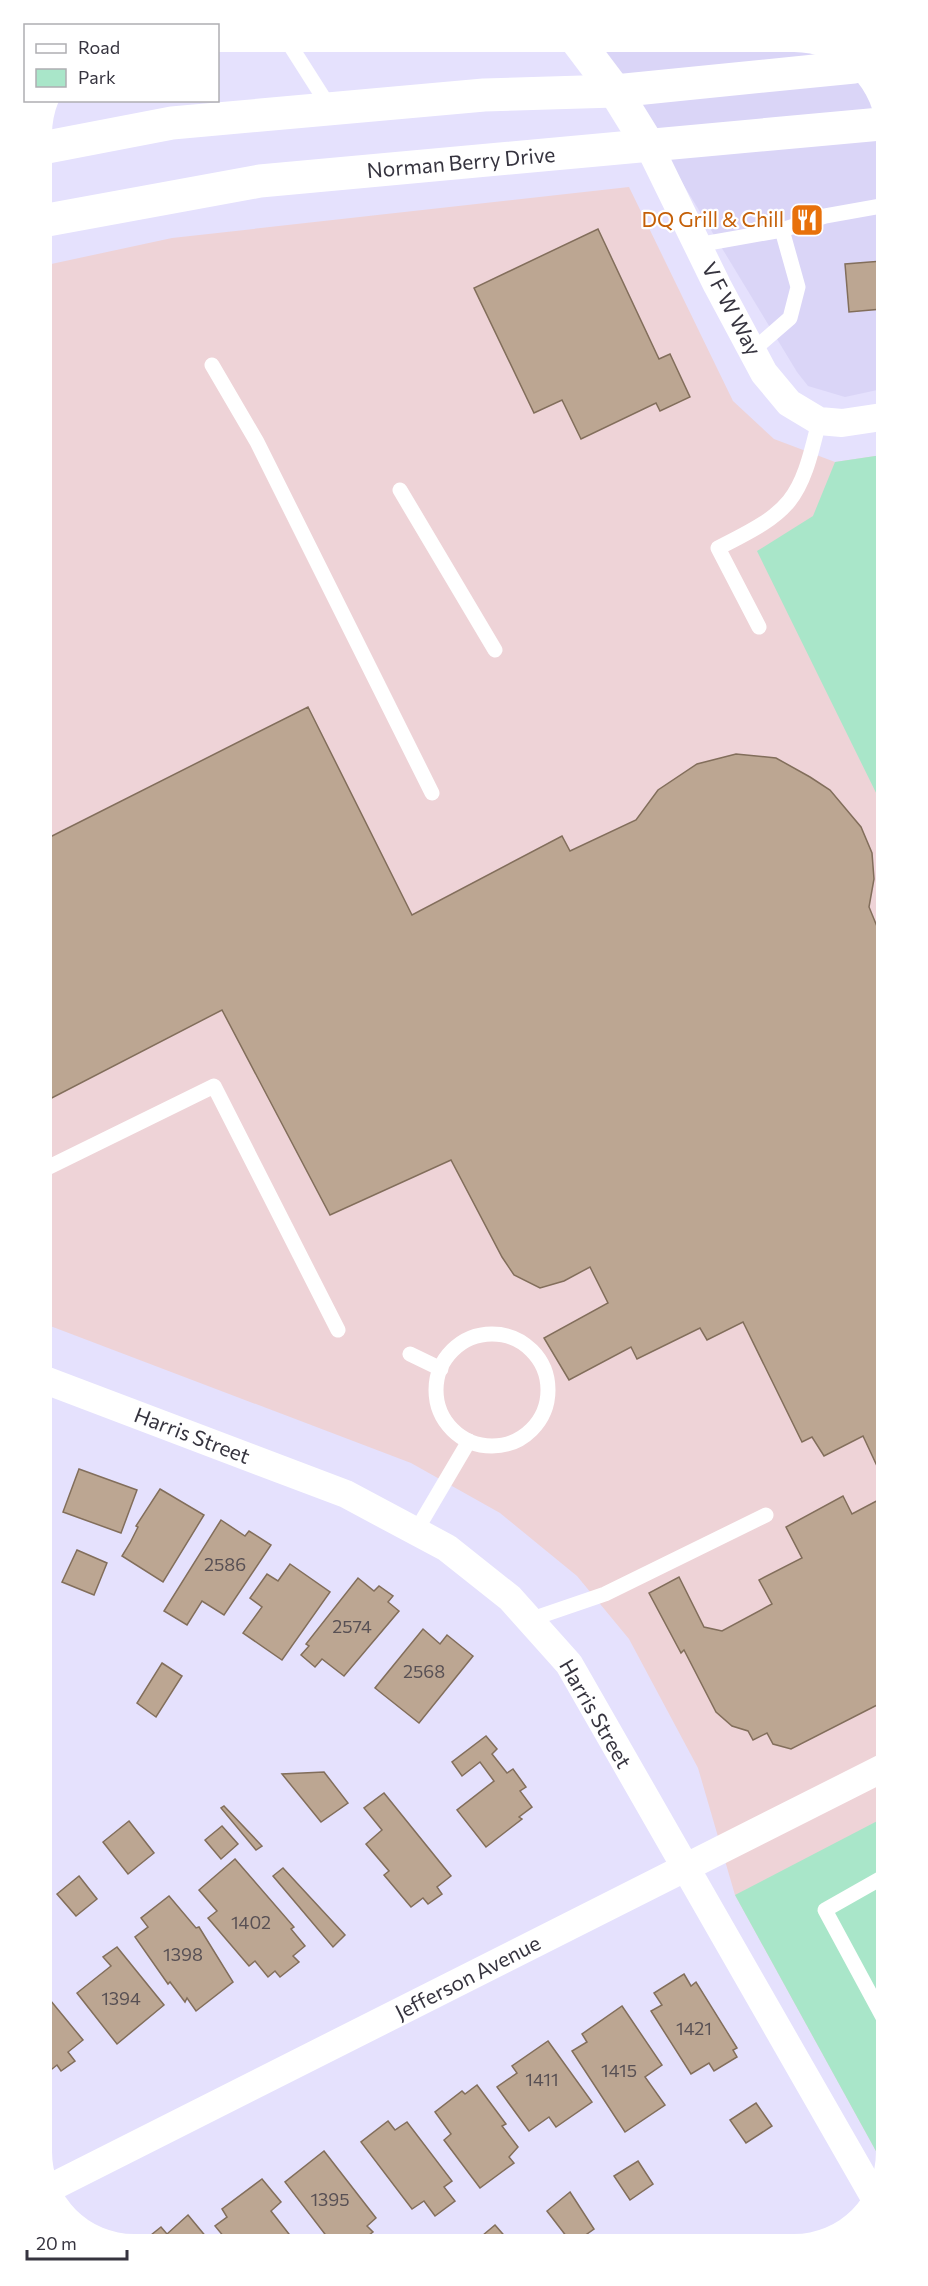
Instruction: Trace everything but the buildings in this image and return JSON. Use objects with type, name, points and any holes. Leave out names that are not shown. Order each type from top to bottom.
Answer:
[{"type":"main road","points":[[586,53],[615,92],[649,146]]},
{"type":"main road","points":[[53,146],[172,123],[484,95],[615,92],[841,68]]},
{"type":"main road","name":"Norman Berry Drive","points":[[53,219],[260,181],[875,125]]},
{"type":"street","name":"V F W Way","points":[[649,146],[764,373],[789,403],[819,421]]},
{"type":"street","points":[[819,421],[842,423],[876,418]]},
{"type":"street","name":"Harris Street","points":[[53,1383],[346,1494],[447,1548],[510,1598],[568,1664],[652,1812],[687,1867],[868,2186]]},
{"type":"street","name":"Jefferson Avenue","points":[[59,2183],[876,1772]]},
{"type":"lane","points":[[295,53],[330,108]]},
{"type":"lane","points":[[698,245],[782,230],[825,216],[876,207]]},
{"type":"lane","points":[[752,351],[790,318],[798,287],[782,230]]},
{"type":"lane","points":[[212,365],[257,442],[432,793]]},
{"type":"lane","points":[[759,627],[718,548],[764,526],[786,507],[799,490],[819,421]]},
{"type":"lane","points":[[400,489],[495,650]]},
{"type":"lane","points":[[53,1165],[214,1086],[338,1330]]},
{"type":"lane","points":[[491,1334],[507,1336],[521,1342],[533,1352],[542,1366],[547,1381],[548,1397],[543,1412],[535,1426],[523,1437],[508,1443],[493,1446],[469,1441],[451,1428],[442,1415],[436,1384],[441,1368],[460,1344],[491,1334]]},
{"type":"lane","points":[[410,1354],[441,1368]]},
{"type":"lane","points":[[416,1531],[469,1441]]},
{"type":"lane","points":[[529,1620],[605,1594],[766,1515]]},
{"type":"lane","points":[[876,1881],[825,1910],[876,2004]]},
{"type":"shaded area","points":[[604,53],[809,54],[820,57],[843,70],[867,98],[874,119],[876,135],[876,390],[845,397],[808,386],[797,372]]},
{"type":"shaded area","points":[[629,187],[733,401],[774,439],[835,462],[876,456],[876,2151],[735,1895],[698,1768],[629,1639],[577,1576],[500,1513],[411,1463],[53,1327],[53,264],[172,238]]},
{"type":"green space","points":[[876,456],[876,793],[757,551],[813,516],[835,462]]},
{"type":"green space","points":[[876,1822],[876,2151],[735,1895]]},
{"type":"place","name":"DQ Grill & Chill","points":[[807,220]]}]
